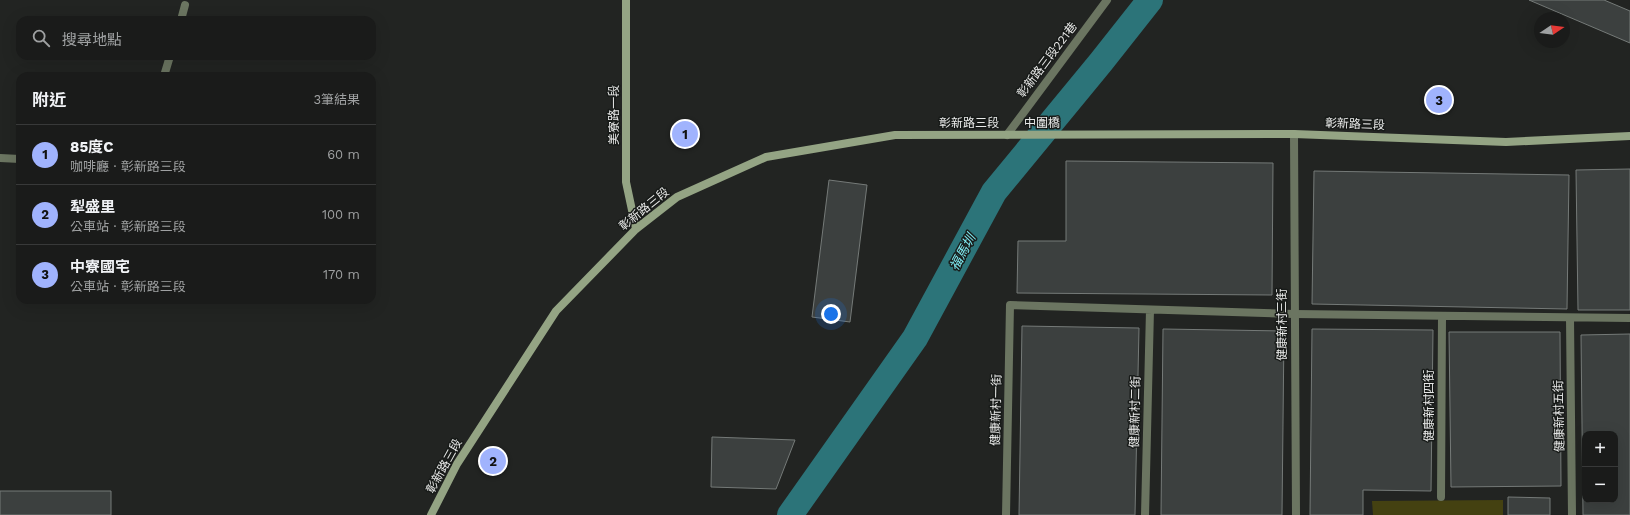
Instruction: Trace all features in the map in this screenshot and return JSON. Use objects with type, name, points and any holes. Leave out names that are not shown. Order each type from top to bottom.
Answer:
[{"type":"street","name":"美寮路一段","points":[[626,0],[626,182],[636,229]]},
{"type":"street","name":"彰新路三段221巷","points":[[1006,135],[1107,0]]},
{"type":"street","points":[[182,16],[185,5]]},
{"type":"street","points":[[165,72],[169,60]]},
{"type":"street","name":"彰新路三段","points":[[1078,135],[1294,134],[1506,142],[1630,136]]},
{"type":"street","name":"健康新村三街","points":[[1294,134],[1296,515]]},
{"type":"street","name":"彰新路三段","points":[[431,515],[457,464],[556,310],[636,229],[677,197],[766,157],[895,135],[1006,135]]},
{"type":"street","name":"中圍橋","points":[[1006,135],[1078,135]]},
{"type":"street","points":[[0,158],[16,159]]},
{"type":"street","name":"健康新村一街","points":[[1006,515],[1010,305],[1150,310]]},
{"type":"street","points":[[1150,310],[1294,314],[1630,318]]},
{"type":"street","name":"健康新村二街","points":[[1145,515],[1150,310]]},
{"type":"street","name":"健康新村四街","points":[[1441,497],[1442,316]]},
{"type":"street","name":"健康新村五街","points":[[1570,318],[1572,515]]},
{"type":"shaded area","points":[[1503,500],[1503,515],[1373,515],[1372,501]]},
{"type":"building","points":[[1529,0],[1604,0],[1630,11],[1630,43],[1570,17],[1570,12],[1557,12]]},
{"type":"building","points":[[1066,161],[1273,163],[1272,295],[1017,293],[1018,241],[1066,241]]},
{"type":"building","points":[[1630,169],[1630,310],[1578,310],[1576,170]]},
{"type":"building","points":[[1314,171],[1569,175],[1567,309],[1312,304]]},
{"type":"building","points":[[829,180],[867,185],[850,322],[812,317]]},
{"type":"building","points":[[1022,326],[1139,328],[1135,515],[1019,515]]},
{"type":"building","points":[[1163,329],[1284,331],[1282,515],[1161,515]]},
{"type":"building","points":[[1312,329],[1433,330],[1431,491],[1363,490],[1363,515],[1310,515]]},
{"type":"building","points":[[1449,332],[1560,332],[1561,486],[1451,487]]},
{"type":"building","points":[[1630,334],[1630,515],[1583,515],[1583,503],[1618,503],[1618,431],[1582,431],[1581,335]]},
{"type":"building","points":[[712,437],[795,440],[776,489],[711,487]]},
{"type":"building","points":[[0,491],[111,491],[111,515],[0,515]]},
{"type":"building","points":[[1508,497],[1550,498],[1550,515],[1508,515]]},
{"type":"waterway","name":"福馬圳","points":[[790,515],[915,338],[994,192],[1150,0]]},
{"type":"place","name":"中寮國宅","points":[[1439,100]]},
{"type":"place","name":"85度C","points":[[685,134]]},
{"type":"place","name":"犁盛里","points":[[493,461]]}]
